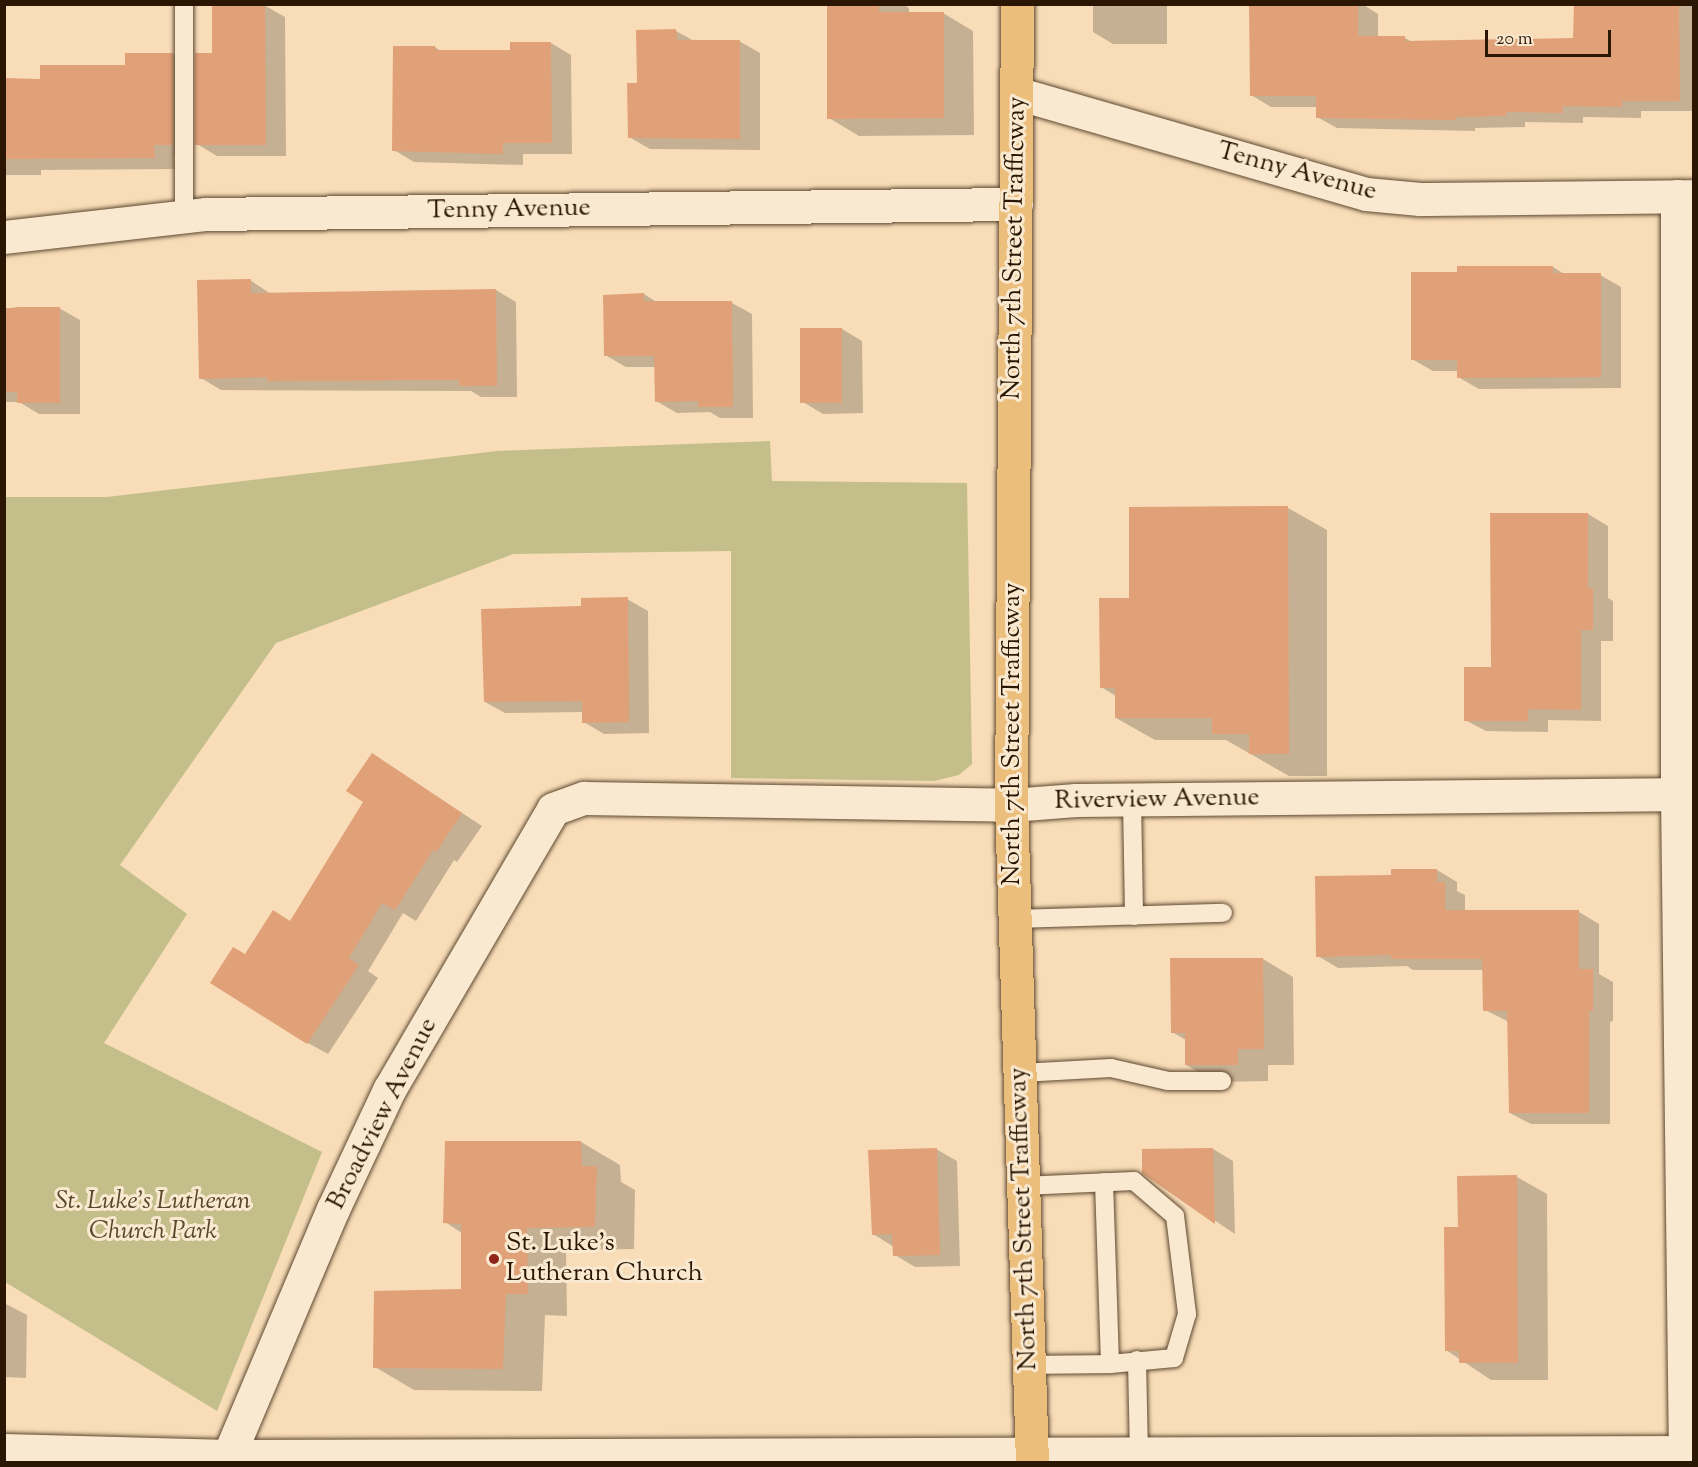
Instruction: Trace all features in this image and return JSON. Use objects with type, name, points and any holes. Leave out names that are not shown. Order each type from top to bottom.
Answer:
[{"type":"main road","name":"North 7th Street Trafficway","points":[[1017,4],[1011,805],[1031,1459]]},
{"type":"street","name":"Tenny Avenue","points":[[1016,93],[1366,194],[1420,199],[1685,196]]},
{"type":"street","points":[[4,1450],[227,1459],[1031,1459],[1139,1454],[1688,1456],[1685,196]]},
{"type":"street","name":"Tenny Avenue","points":[[4,237],[206,213],[1016,204]]},
{"type":"street","name":"Riverview Avenue","points":[[584,798],[1011,805],[1132,799],[1685,794]]},
{"type":"street","name":"Broadview Avenue","points":[[227,1459],[333,1209],[389,1090],[553,809],[584,798]]},
{"type":"lane","points":[[184,4],[184,216]]},
{"type":"lane","points":[[1132,799],[1134,916]]},
{"type":"lane","points":[[1015,919],[1223,913]]},
{"type":"lane","points":[[1020,1073],[1111,1068],[1168,1081],[1222,1082]]},
{"type":"lane","points":[[1022,1186],[1134,1181],[1175,1216],[1187,1314],[1174,1358],[1110,1364],[1029,1365]]},
{"type":"lane","points":[[1104,1182],[1110,1364]]},
{"type":"lane","points":[[1137,1360],[1139,1454]]},
{"type":"green space","name":"St. Luke's Lutheran Church Park","points":[[770,441],[772,481],[967,483],[972,764],[959,775],[934,781],[731,778],[731,551],[513,554],[276,643],[120,865],[187,914],[104,1043],[322,1152],[217,1411],[5,1282],[5,497],[107,497],[497,451]]},
{"type":"building","points":[[212,4],[265,4],[266,145],[195,145],[195,53],[212,53]]},
{"type":"building","points":[[827,4],[879,4],[879,12],[944,12],[944,118],[827,119]]},
{"type":"building","points":[[1249,4],[1358,4],[1358,36],[1405,36],[1405,41],[1573,38],[1574,4],[1679,4],[1680,101],[1622,101],[1622,107],[1563,106],[1563,113],[1506,112],[1506,116],[1456,117],[1456,120],[1316,118],[1316,96],[1250,96]]},
{"type":"building","points":[[676,29],[677,40],[740,40],[740,139],[628,138],[627,83],[637,83],[636,30]]},
{"type":"building","points":[[510,42],[551,42],[552,143],[503,143],[503,154],[392,151],[393,46],[435,46],[435,50],[510,50]]},
{"type":"building","points":[[125,53],[173,53],[173,145],[154,145],[155,158],[4,159],[4,78],[40,79],[40,65],[125,65]]},
{"type":"building","points":[[1457,266],[1553,266],[1553,273],[1601,273],[1601,377],[1457,378],[1457,360],[1411,360],[1411,272],[1457,272]]},
{"type":"building","points":[[251,279],[251,293],[496,289],[497,386],[459,386],[459,380],[267,381],[267,377],[199,379],[197,280]]},
{"type":"building","points":[[644,293],[644,301],[732,301],[733,407],[698,407],[698,401],[655,402],[654,356],[604,356],[603,295]]},
{"type":"building","points":[[60,307],[60,403],[17,403],[17,392],[4,392],[4,309]]},
{"type":"building","points":[[800,328],[842,328],[842,403],[800,403]]},
{"type":"building","points":[[1288,506],[1289,754],[1249,754],[1249,734],[1212,734],[1212,718],[1115,718],[1115,688],[1100,688],[1099,598],[1129,598],[1129,507]]},
{"type":"building","points":[[1490,513],[1588,513],[1588,588],[1593,588],[1593,630],[1581,630],[1581,710],[1528,709],[1528,721],[1464,721],[1464,667],[1491,667]]},
{"type":"building","points":[[628,597],[629,722],[582,723],[582,701],[484,702],[481,609],[581,606],[581,598]]},
{"type":"building","points":[[372,753],[462,813],[436,852],[433,850],[395,910],[382,903],[349,958],[359,965],[307,1044],[210,983],[233,947],[245,954],[273,910],[290,921],[363,802],[346,791]]},
{"type":"building","points":[[1391,869],[1437,869],[1437,882],[1445,882],[1445,910],[1579,910],[1579,969],[1593,969],[1593,1011],[1589,1011],[1589,1113],[1509,1113],[1507,1011],[1483,1011],[1482,959],[1391,959],[1391,955],[1316,957],[1315,876],[1391,875]]},
{"type":"building","points":[[1170,958],[1263,958],[1264,1049],[1238,1049],[1238,1065],[1185,1065],[1185,1033],[1171,1033]]},
{"type":"building","name":"St. Luke's Lutheran Church","points":[[445,1141],[581,1141],[582,1166],[597,1166],[595,1227],[527,1228],[528,1294],[506,1294],[503,1369],[373,1368],[374,1291],[461,1289],[461,1224],[443,1223]]},
{"type":"building","points":[[937,1148],[940,1255],[893,1256],[892,1234],[872,1235],[868,1150]]},
{"type":"building","points":[[1213,1148],[1215,1224],[1142,1173],[1142,1149]]},
{"type":"building","points":[[1517,1175],[1518,1363],[1459,1363],[1459,1351],[1445,1351],[1444,1227],[1458,1227],[1457,1176]]},
{"type":"place","name":"St. Luke's Lutheran Church","points":[[494,1259]]}]
